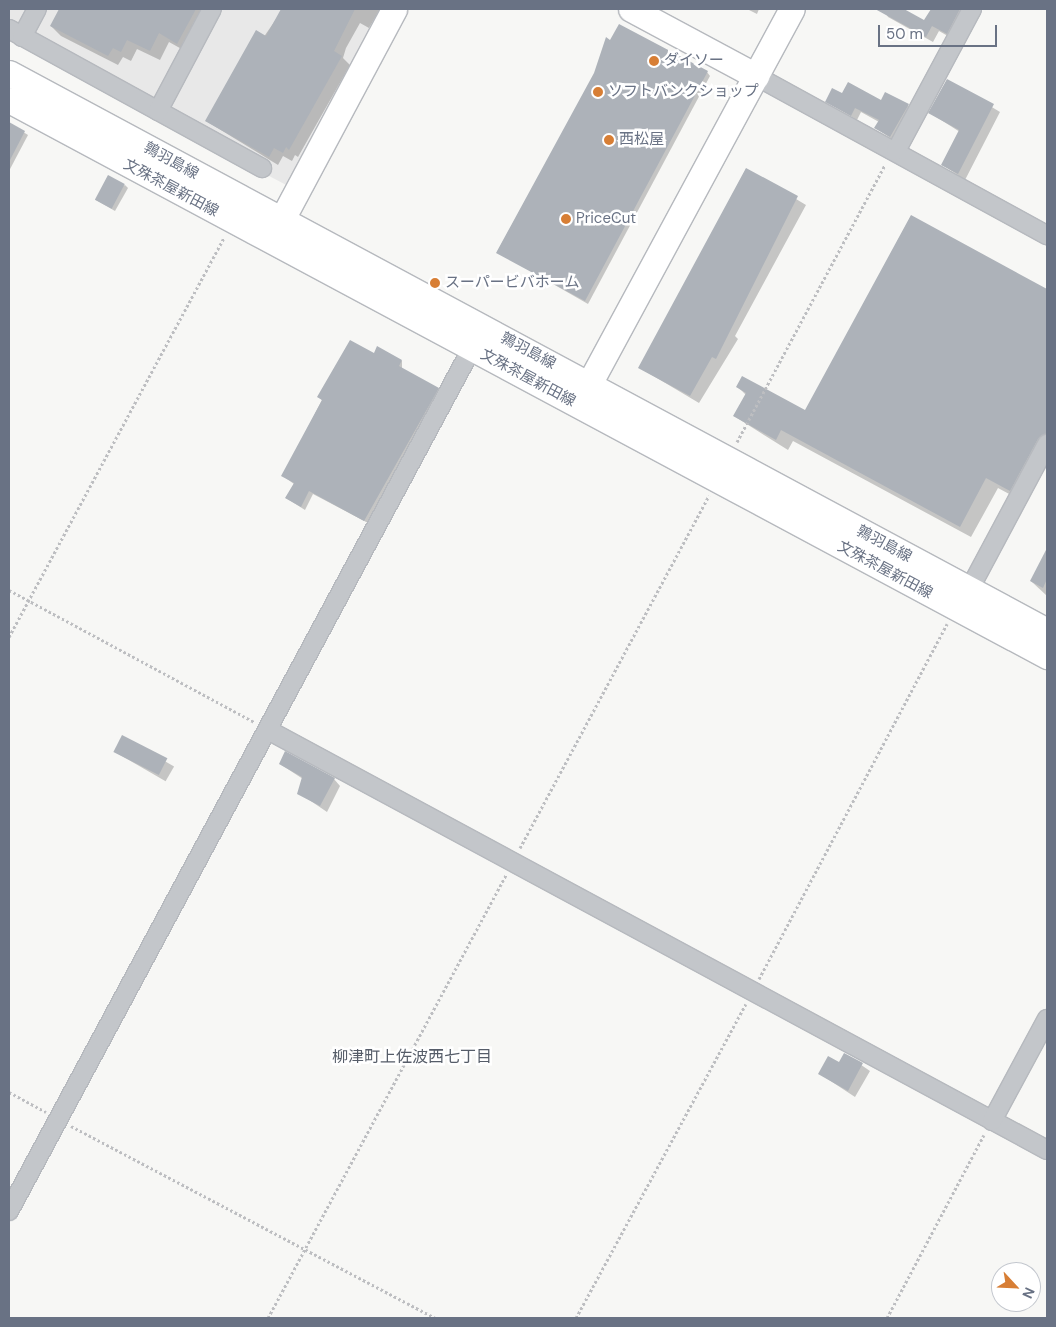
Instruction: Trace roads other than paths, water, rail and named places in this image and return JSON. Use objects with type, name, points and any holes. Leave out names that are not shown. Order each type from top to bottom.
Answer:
[{"type":"main road","points":[[276,230],[394,9]]},
{"type":"main road","points":[[631,9],[756,76]]},
{"type":"main road","points":[[589,384],[792,9]]},
{"type":"main road","name":"鶉羽島線","points":[[9,73],[276,230],[589,384],[723,470],[963,599],[1047,631]]},
{"type":"main road","name":"文殊茶屋新田線","points":[[9,100],[233,221],[276,230],[472,348],[723,470]]},
{"type":"main road","points":[[963,599],[1047,656]]},
{"type":"street","points":[[37,9],[15,33],[262,168]]},
{"type":"street","points":[[158,111],[212,9]]},
{"type":"street","points":[[896,151],[972,9]]},
{"type":"street","points":[[756,76],[1047,235]]},
{"type":"street","points":[[9,1211],[472,348]]},
{"type":"street","points":[[963,599],[1047,444]]},
{"type":"street","points":[[268,730],[1047,1150]]},
{"type":"street","points":[[992,1121],[1047,1019]]},
{"type":"place","name":"ダイソー","points":[[654,61]]},
{"type":"place","name":"ソフトバンクショップ","points":[[598,92]]},
{"type":"place","name":"西松屋","points":[[609,140]]},
{"type":"place","name":"PriceCut","points":[[566,219]]},
{"type":"place","name":"スーパービバホーム","points":[[435,283]]},
{"type":"district","name":"柳津町上佐波西七丁目","points":[[412,1057]]}]
